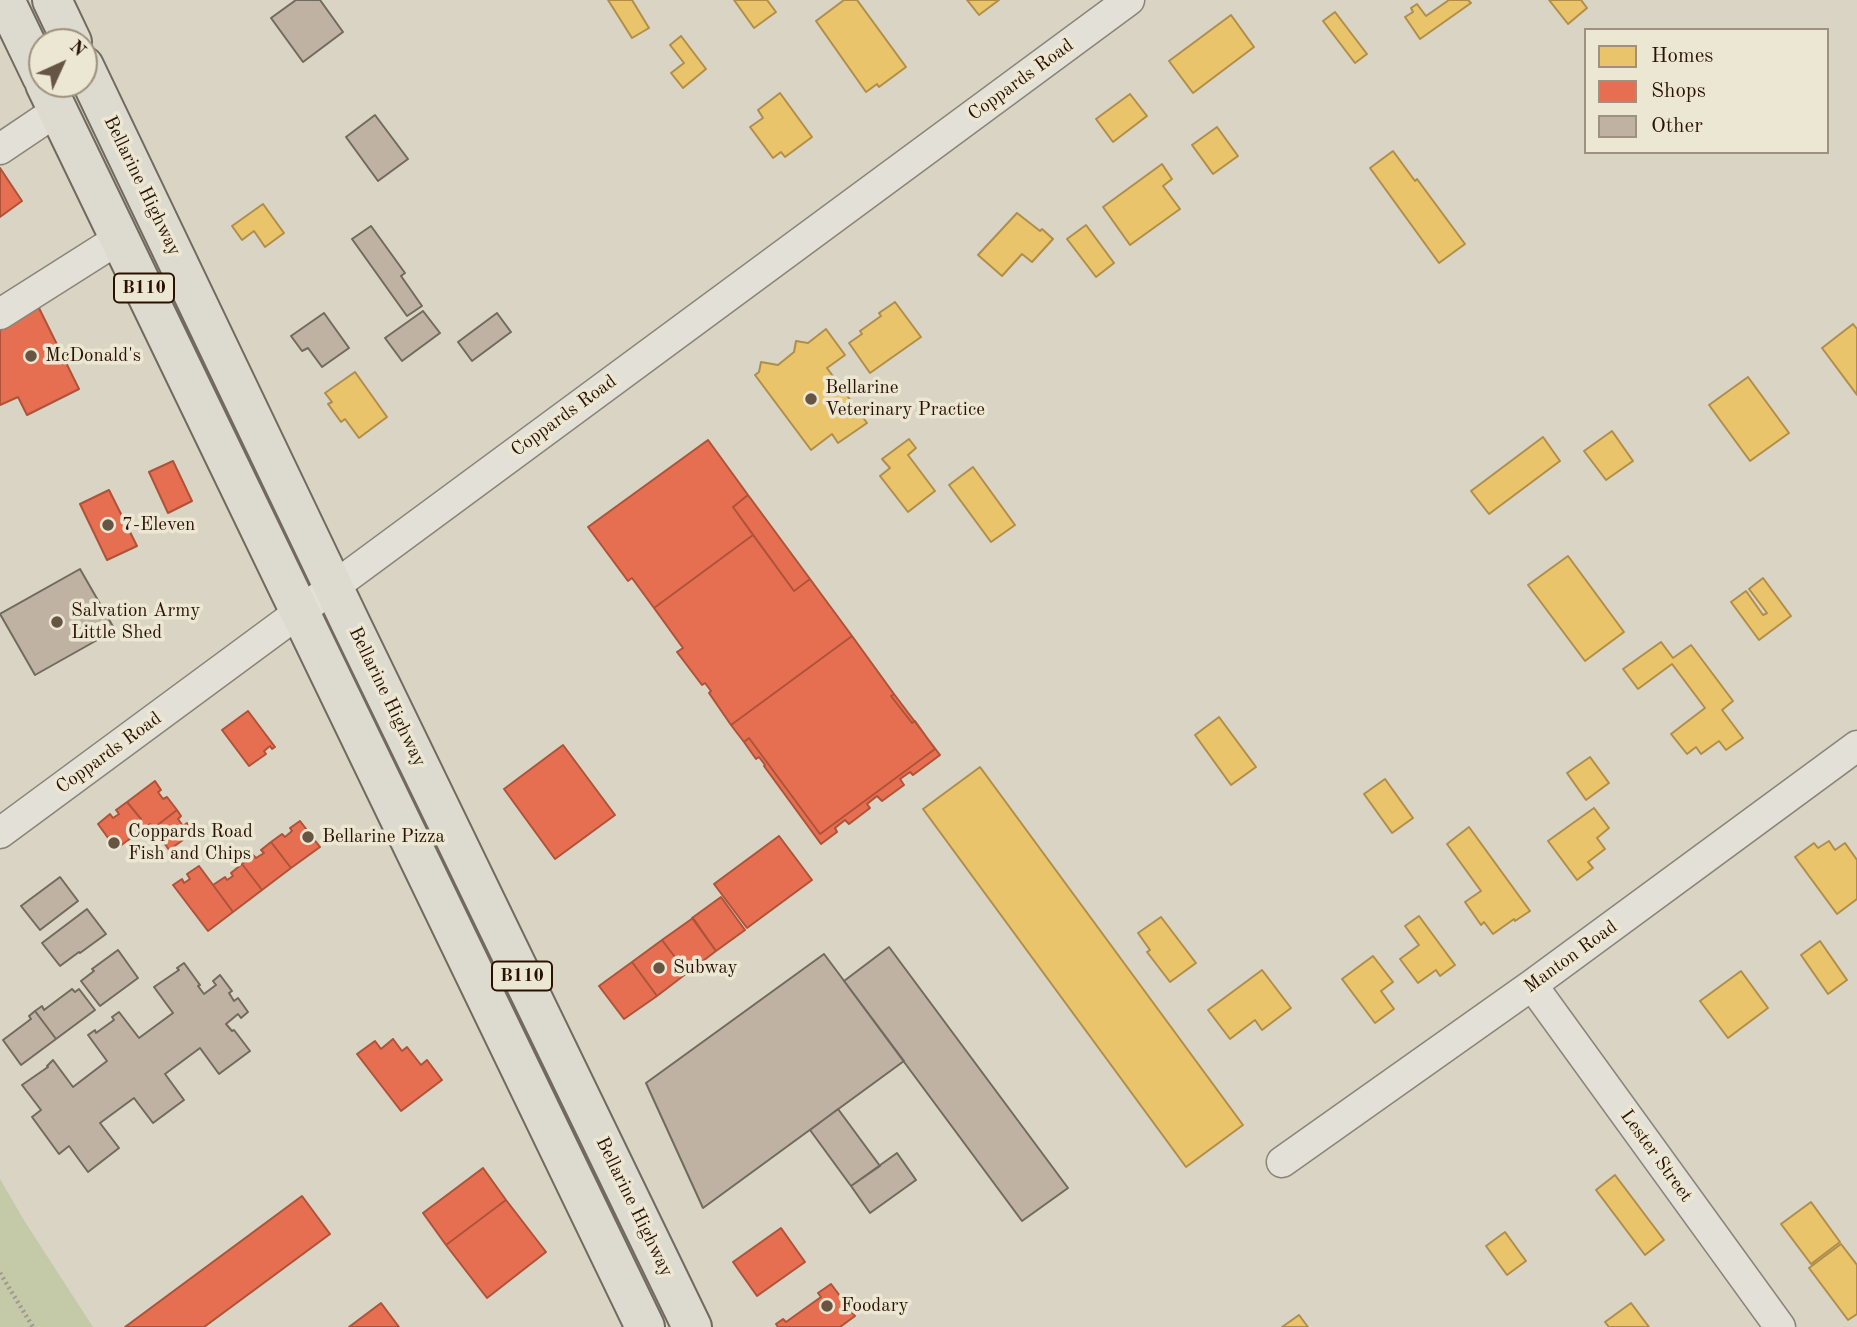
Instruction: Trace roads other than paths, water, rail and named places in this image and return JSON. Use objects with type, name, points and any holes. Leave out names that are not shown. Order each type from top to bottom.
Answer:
[{"type":"highway","name":"B110","points":[[5,0],[28,48]]},
{"type":"highway","points":[[52,0],[65,28]]},
{"type":"highway","name":"Bellarine Highway","points":[[98,95],[692,1327]]},
{"type":"highway","name":"B110","points":[[52,98],[645,1327]]},
{"type":"street","name":"Coppards Road","points":[[0,832],[1129,0]]},
{"type":"street","points":[[0,149],[41,98]]},
{"type":"street","points":[[0,314],[120,239]]},
{"type":"street","name":"Manton Road","points":[[1282,1162],[1532,985],[1857,746]]},
{"type":"street","name":"Lester Street","points":[[1532,985],[1780,1327]]},
{"type":"place","name":"McDonald's","points":[[31,356]]},
{"type":"place","name":"Bellarine Veterinary Practice","points":[[811,399]]},
{"type":"place","name":"7-Eleven","points":[[108,525]]},
{"type":"place","name":"Salvation Army Little Shed","points":[[57,622]]},
{"type":"place","name":"Bellarine Pizza","points":[[308,837]]},
{"type":"place","name":"Coppards Road Fish and Chips","points":[[114,843]]},
{"type":"place","name":"Subway","points":[[659,968]]},
{"type":"place","name":"Foodary","points":[[827,1306]]}]
